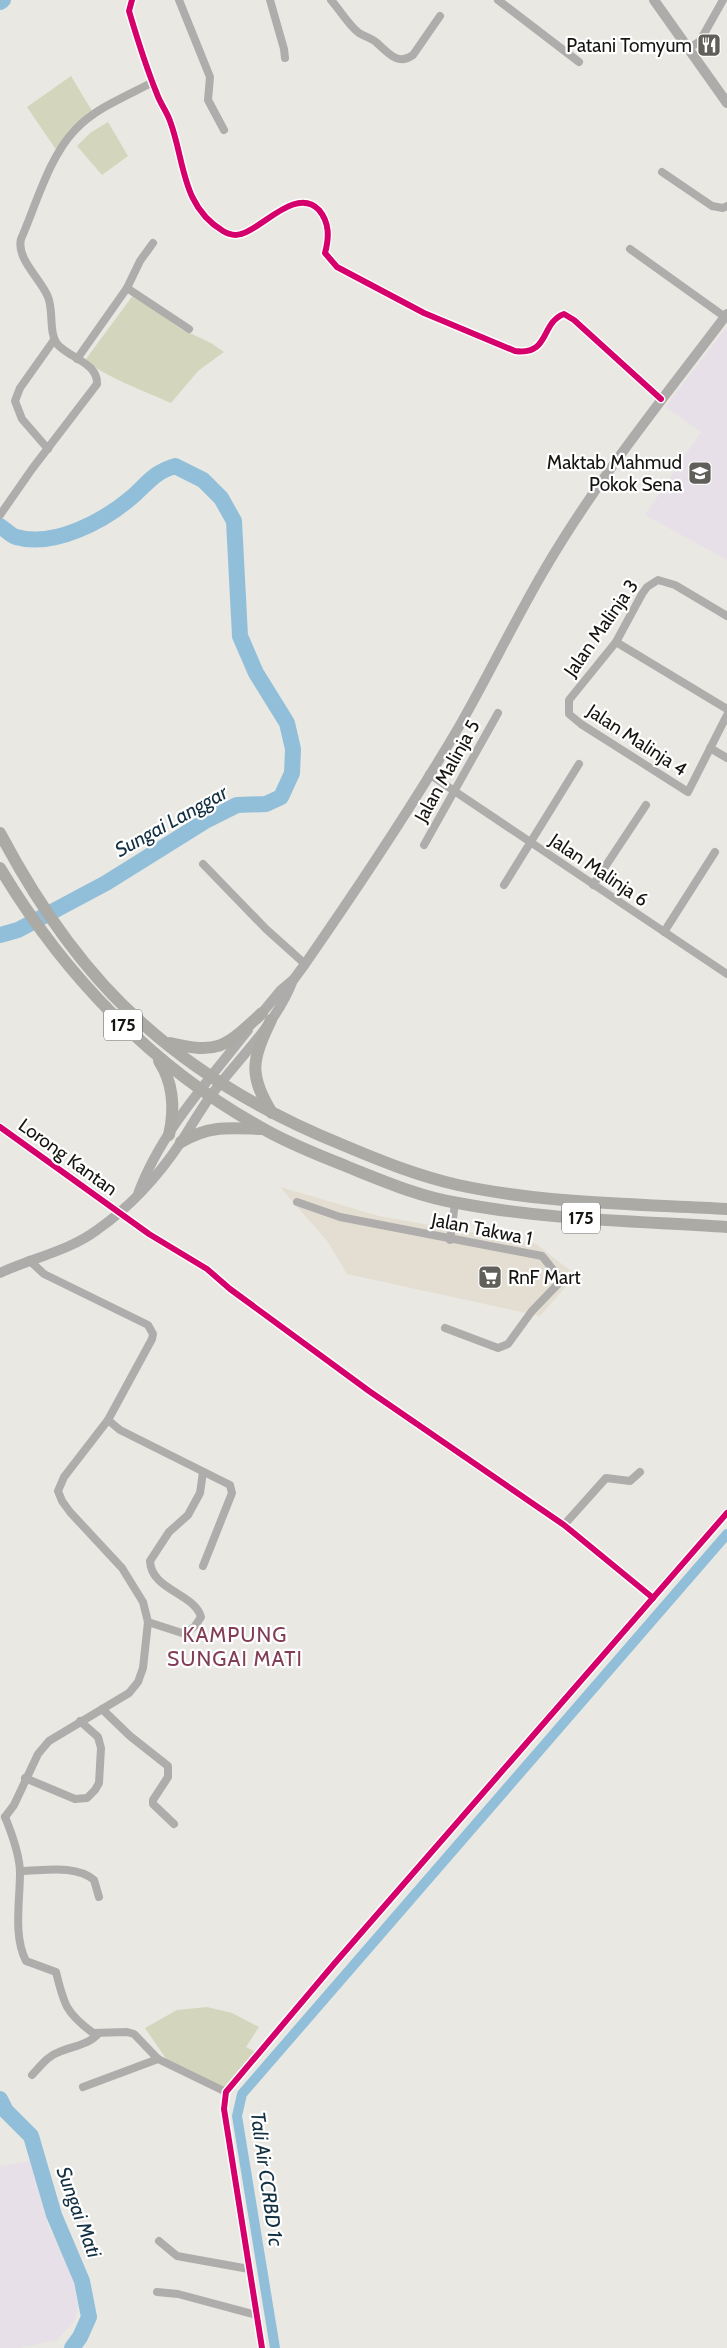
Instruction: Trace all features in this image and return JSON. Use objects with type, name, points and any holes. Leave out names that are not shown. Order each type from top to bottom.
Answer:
[{"type":"highway","name":"175","points":[[0,833],[38,900],[68,940],[118,999],[163,1041],[216,1080],[274,1115],[385,1163],[459,1185],[558,1199],[727,1210]]},
{"type":"highway","name":"175","points":[[0,868],[26,910],[54,949],[107,1009],[155,1054],[206,1093],[262,1129],[376,1178],[456,1203],[558,1216],[727,1227]]},
{"type":"highway","points":[[163,1041],[194,1048],[208,1049],[223,1046],[267,1016]]},
{"type":"highway","points":[[267,1016],[257,1050],[255,1067],[261,1094],[274,1115]]},
{"type":"highway","points":[[155,1054],[168,1074],[172,1096],[174,1115],[169,1135]]},
{"type":"highway","points":[[181,1142],[198,1132],[218,1128],[262,1129]]},
{"type":"main road","points":[[654,0],[727,103]]},
{"type":"main road","points":[[138,1194],[147,1170],[169,1135],[206,1093],[267,1016],[288,994],[294,979],[346,905],[460,725],[542,574],[584,508],[661,399],[726,316]]},
{"type":"main road","points":[[0,1273],[29,1260],[73,1245],[97,1231],[155,1177],[181,1142],[206,1093]]},
{"type":"street","points":[[132,0],[129,11],[153,82],[170,119],[177,142],[182,174],[197,207],[221,230],[229,234],[241,234],[284,208],[304,203],[316,207],[323,215],[327,226],[325,254],[337,267],[424,313],[515,352],[526,353],[540,345],[555,320],[564,314],[574,320],[661,399]]},
{"type":"street","points":[[179,0],[210,77],[208,100],[224,130]]},
{"type":"street","points":[[270,0],[284,49],[284,58]]},
{"type":"street","points":[[331,0],[359,33],[375,41],[394,58],[400,60],[407,60],[413,55],[440,16]]},
{"type":"street","points":[[498,0],[579,62]]},
{"type":"street","points":[[688,49],[700,41],[723,0]]},
{"type":"street","points":[[0,515],[97,384],[98,376],[93,370],[60,347],[54,340],[49,298],[22,255],[19,246],[21,239],[55,160],[76,128],[96,113],[153,82]]},
{"type":"street","points":[[662,172],[712,206],[719,208],[727,206]]},
{"type":"street","points":[[77,359],[127,288],[140,261],[154,243]]},
{"type":"street","points":[[630,249],[726,316]]},
{"type":"street","points":[[127,288],[189,329]]},
{"type":"street","points":[[48,449],[22,419],[15,401],[20,388],[54,340]]},
{"type":"street","name":"Jalan Malinja 3","points":[[570,714],[569,700],[616,642],[647,587],[658,580],[675,585],[727,616]]},
{"type":"street","points":[[616,642],[727,709]]},
{"type":"street","name":"Jalan Malinja 5","points":[[424,845],[498,713]]},
{"type":"street","name":"Jalan Malinja 4","points":[[570,714],[598,737],[688,792],[710,748]]},
{"type":"street","points":[[727,715],[710,748],[727,758]]},
{"type":"street","points":[[504,885],[528,842],[579,764]]},
{"type":"street","name":"Jalan Malinja 6","points":[[429,774],[727,974]]},
{"type":"street","points":[[593,885],[646,805]]},
{"type":"street","points":[[664,932],[715,852]]},
{"type":"street","points":[[203,864],[266,929],[305,964]]},
{"type":"street","name":"Lorong Kantan","points":[[0,1127],[148,1234],[206,1269],[230,1289],[369,1391],[564,1525],[652,1598]]},
{"type":"street","name":"Jalan Takwa 1","points":[[297,1202],[340,1217],[450,1240],[542,1256],[560,1277],[559,1283],[532,1311],[508,1344],[498,1348],[445,1328]]},
{"type":"street","points":[[450,1240],[456,1203]]},
{"type":"street","points":[[29,1260],[44,1274],[141,1321],[152,1329],[152,1339],[108,1420],[60,1484],[59,1496],[70,1512],[122,1568],[143,1602],[148,1622],[143,1668],[138,1682],[129,1693],[49,1740],[38,1754],[25,1778],[14,1805],[3,1818],[11,1832],[20,1871],[18,1896],[23,1954],[26,1961],[56,1972],[63,2002],[68,2011],[93,2033],[127,2032],[134,2034],[158,2059],[226,2092]]},
{"type":"street","points":[[108,1420],[120,1430],[227,1483],[232,1489],[203,1566]]},
{"type":"street","points":[[148,1622],[185,1634],[195,1626],[201,1617],[197,1608],[165,1585],[153,1572],[150,1562],[169,1532],[188,1514],[194,1504],[200,1493],[203,1472]]},
{"type":"street","points":[[564,1525],[606,1478],[630,1481],[640,1472]]},
{"type":"street","points":[[262,2348],[224,2109],[226,2092],[334,1964],[727,1513]]},
{"type":"street","points":[[102,1709],[130,1736],[168,1766],[168,1777],[153,1800],[153,1804],[174,1824]]},
{"type":"street","points":[[25,1778],[76,1799],[87,1798],[95,1790],[99,1783],[101,1748],[98,1737],[80,1721]]},
{"type":"street","points":[[20,1871],[71,1870],[85,1873],[94,1880],[99,1897]]},
{"type":"street","points":[[32,2075],[48,2058],[57,2052],[92,2040],[98,2034]]},
{"type":"street","points":[[83,2087],[158,2059]]},
{"type":"street","points":[[159,2241],[177,2256],[249,2269]]},
{"type":"street","points":[[157,2292],[178,2294],[256,2314]]},
{"type":"shaded area","name":"Maktab Mahmud Pokok Sena","points":[[726,328],[727,560],[645,515],[701,432],[665,407]]},
{"type":"shaded area","points":[[280,1187],[379,1216],[536,1244],[576,1275],[540,1316],[347,1274],[328,1242]]},
{"type":"shaded area","points":[[30,2161],[49,2228],[72,2273],[78,2305],[75,2320],[57,2340],[19,2348],[0,2348],[0,2166]]},
{"type":"green space","points":[[71,76],[95,116],[57,151],[27,107]]},
{"type":"green space","points":[[108,122],[128,156],[102,175],[77,146],[90,133]]},
{"type":"green space","points":[[134,294],[181,329],[211,343],[224,352],[198,371],[171,403],[111,377],[86,359]]},
{"type":"green space","points":[[207,2007],[232,2013],[259,2027],[246,2047],[256,2052],[227,2088],[169,2063],[145,2028],[177,2010]]},
{"type":"waterway","name":"Sungai Langgar","points":[[0,526],[16,537],[46,539],[62,536],[107,515],[121,506],[156,475],[175,466],[203,480],[221,498],[234,521],[240,636],[256,673],[287,723],[293,749],[292,773],[281,797],[266,804],[237,805],[207,820],[106,883],[18,930],[0,935]]},
{"type":"waterway","name":"Tali Air CCRBD 1c","points":[[275,2348],[237,2116],[242,2094],[727,1534]]},
{"type":"waterway","name":"Sungai Mati","points":[[0,2099],[6,2111],[31,2136],[54,2215],[82,2281],[89,2317],[80,2337],[72,2348]]},
{"type":"cycle path","points":[[132,0],[129,11],[153,84],[170,121],[186,182],[199,209],[209,221],[225,232],[239,235],[290,206],[300,203],[310,204],[323,215],[327,225],[328,236],[325,253],[337,267],[424,313],[515,351],[534,349],[540,344],[556,318],[564,314],[574,320],[661,399]]},
{"type":"cycle path","points":[[0,1127],[149,1234],[207,1269],[230,1289],[369,1391],[564,1525],[653,1598]]},
{"type":"cycle path","points":[[262,2348],[224,2109],[226,2092],[334,1964],[727,1513]]},
{"type":"place","name":"Patani Tomyum","points":[[709,45]]},
{"type":"place","name":"Maktab Mahmud Pokok Sena","points":[[700,473]]},
{"type":"place","name":"RnF Mart","points":[[490,1277]]},
{"type":"district","name":"KAMPUNG SUNGAI MATI","points":[[235,1646]]}]
